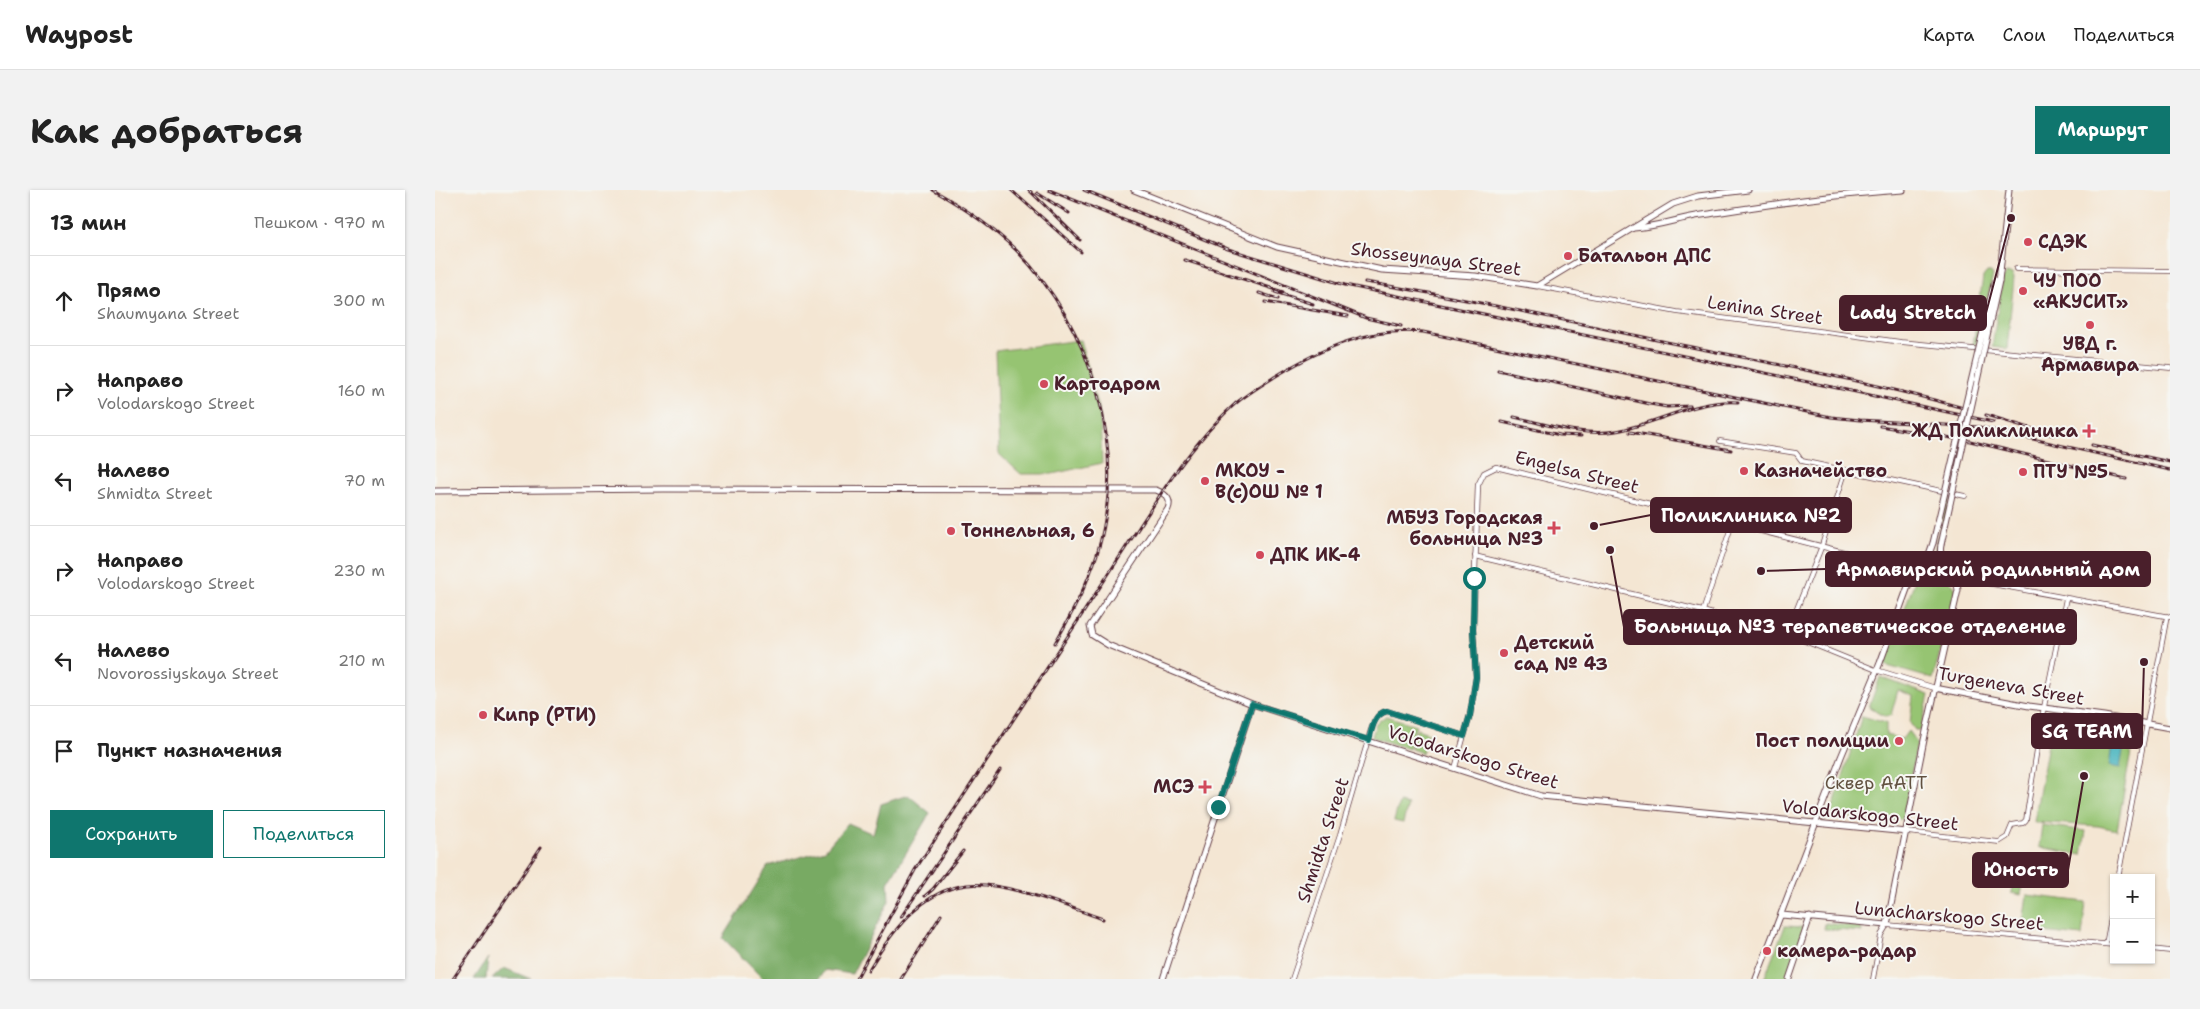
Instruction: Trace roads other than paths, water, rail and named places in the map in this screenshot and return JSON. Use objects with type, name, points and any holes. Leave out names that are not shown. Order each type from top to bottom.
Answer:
[{"type":"main road","name":"Shosseynaya Street","points":[[1134,190],[1277,247],[1382,270],[1475,276],[1537,286]]},
{"type":"main road","points":[[1537,286],[1647,218],[1685,199],[1748,190]]},
{"type":"main road","points":[[1633,228],[1643,228],[1689,217],[1781,203],[1903,190]]},
{"type":"main road","points":[[1756,979],[1910,581],[1930,554],[2002,259],[2009,190]]},
{"type":"main road","points":[[1887,925],[1935,688],[1958,588],[1954,577],[1942,561],[1941,545],[1997,280]]},
{"type":"main road","name":"Engelsa Street","points":[[1475,556],[1478,485],[1484,473],[1496,467],[1898,566],[1912,568],[1924,563]]},
{"type":"main road","name":"Volodarskogo Street","points":[[435,491],[664,488],[1156,490],[1170,500],[1169,510],[1091,626],[1092,635],[1101,642],[1252,704],[1541,796],[1907,832]]},
{"type":"main road","points":[[1464,736],[1470,715],[1476,677],[1473,630],[1475,556]]},
{"type":"main road","points":[[1898,566],[1904,571],[1910,581]]},
{"type":"main road","points":[[1910,581],[1920,573],[1951,580],[1958,588]]},
{"type":"main road","name":"Turgeneva Street","points":[[1877,670],[1935,688],[2170,728]]},
{"type":"main road","points":[[1163,979],[1252,704]]},
{"type":"main road","name":"Volodarskogo Street","points":[[1383,712],[1397,714],[1464,736]]},
{"type":"main road","name":"Shmidta Street","points":[[1369,740],[1374,721],[1383,712]]},
{"type":"main road","name":"Lunacharskogo Street","points":[[1781,915],[1887,925]]},
{"type":"main road","points":[[1789,979],[1810,917]]},
{"type":"street","points":[[2016,269],[2170,271]]},
{"type":"street","name":"Lenina Street","points":[[1537,286],[1677,312],[1901,342],[2170,368]]},
{"type":"street","points":[[1720,441],[1796,454],[1802,461],[1965,496]]},
{"type":"street","points":[[1786,636],[1821,548],[1846,470]]},
{"type":"street","points":[[1703,611],[1732,524]]},
{"type":"street","name":"Turgeneva Street","points":[[1475,556],[1703,611],[1786,636],[1877,670]]},
{"type":"street","points":[[1954,577],[1967,581],[2168,617],[2119,874]]},
{"type":"street","points":[[1958,588],[1967,581]]},
{"type":"street","points":[[2044,708],[2066,598]]},
{"type":"street","name":"Volodarskogo Street","points":[[1907,832],[1999,842],[2004,840],[2012,825],[2023,823],[2028,814],[2044,708]]},
{"type":"street","points":[[1455,768],[1464,736]]},
{"type":"street","name":"Shmidta Street","points":[[1292,979],[1340,835],[1369,740]]},
{"type":"street","points":[[2106,944],[2111,919]]},
{"type":"street","points":[[1873,979],[1881,935],[1887,925]]},
{"type":"street","name":"Lunacharskogo Street","points":[[1887,925],[2110,944]]},
{"type":"street","points":[[2155,949],[2170,951]]},
{"type":"water","points":[[2113,738],[2125,740],[2120,768],[2109,766]]},
{"type":"railway","points":[[933,190],[966,210],[997,233],[1016,250],[1043,281],[1065,315],[1083,352],[1097,391],[1105,432],[1109,473],[1106,514],[1097,554],[1089,577],[1055,643]]},
{"type":"railway","points":[[1011,190],[1081,252]]},
{"type":"railway","points":[[1029,190],[1080,240]]},
{"type":"railway","points":[[1049,190],[1366,318],[1401,326]]},
{"type":"railway","points":[[1084,190],[1228,249],[1345,285],[1993,422]]},
{"type":"railway","points":[[1037,193],[1069,213]]},
{"type":"railway","points":[[1185,260],[1283,292]]},
{"type":"railway","points":[[1365,282],[1477,302],[1815,372],[1967,409]]},
{"type":"railway","points":[[1275,292],[1313,304]]},
{"type":"railway","points":[[1259,293],[1278,299]]},
{"type":"railway","points":[[1265,302],[1348,316]]},
{"type":"railway","points":[[856,979],[915,870],[1180,466],[1206,433],[1240,400],[1293,366],[1328,348],[1365,336],[1403,331],[1423,332],[1831,417],[1979,427],[2170,470]]},
{"type":"railway","points":[[1498,370],[1650,404],[1667,407],[1690,406]]},
{"type":"railway","points":[[1514,417],[1565,429],[1603,432],[1631,428],[1707,404],[1738,402]]},
{"type":"railway","points":[[1986,415],[2053,435]]},
{"type":"railway","points":[[1502,422],[1560,435],[1581,436]]},
{"type":"railway","points":[[1880,426],[1970,441],[2126,479]]},
{"type":"railway","points":[[1630,432],[1731,450]]},
{"type":"railway","points":[[2092,445],[2170,462]]},
{"type":"railway","points":[[901,917],[1000,770]]},
{"type":"railway","points":[[453,979],[541,847]]},
{"type":"railway","points":[[925,896],[933,889],[963,851]]},
{"type":"railway","points":[[868,971],[897,929],[921,905],[935,895],[967,885],[999,887],[1017,891],[1054,901],[1103,919]]},
{"type":"railway","points":[[901,979],[941,915]]},
{"type":"place","name":"Lady Stretch","points":[[2011,218]]},
{"type":"place","name":"СДЭК","points":[[2028,242]]},
{"type":"place","name":"Батальон ДПС","points":[[1568,256]]},
{"type":"place","name":"ЧУ ПОО «АКУСИТ»","points":[[2023,291]]},
{"type":"place","name":"УВД г. Армавира","points":[[2090,325]]},
{"type":"place","name":"Картодром","points":[[1044,384]]},
{"type":"place","name":"ЖД Поликлиника","points":[[2089,431]]},
{"type":"place","name":"Казначейство","points":[[1744,471]]},
{"type":"place","name":"ПТУ №5","points":[[2023,472]]},
{"type":"place","name":"МКОУ - В(с)ОШ № 1","points":[[1205,481]]},
{"type":"place","name":"Поликлиника №2","points":[[1594,526]]},
{"type":"place","name":"МБУЗ Городская больница №3","points":[[1554,528]]},
{"type":"place","name":"Тоннельная, 6","points":[[951,531]]},
{"type":"place","name":"Больница №3 терапевтическое отделение","points":[[1610,550]]},
{"type":"place","name":"ДПК ИК-4","points":[[1260,555]]},
{"type":"place","name":"Армавирский родильный дом","points":[[1761,571]]},
{"type":"place","name":"Детский сад № 43","points":[[1504,653]]},
{"type":"place","name":"SG TEAM","points":[[2144,662]]},
{"type":"place","name":"Кипр (РТИ)","points":[[483,715]]},
{"type":"place","name":"Пост полиции","points":[[1899,741]]},
{"type":"place","name":"Юность","points":[[2084,776]]},
{"type":"place","name":"МСЭ","points":[[1205,787]]},
{"type":"place","name":"камера-радар","points":[[1767,951]]},
{"type":"park label","name":"Сквер ААТТ","points":[[1876,783]]}]
